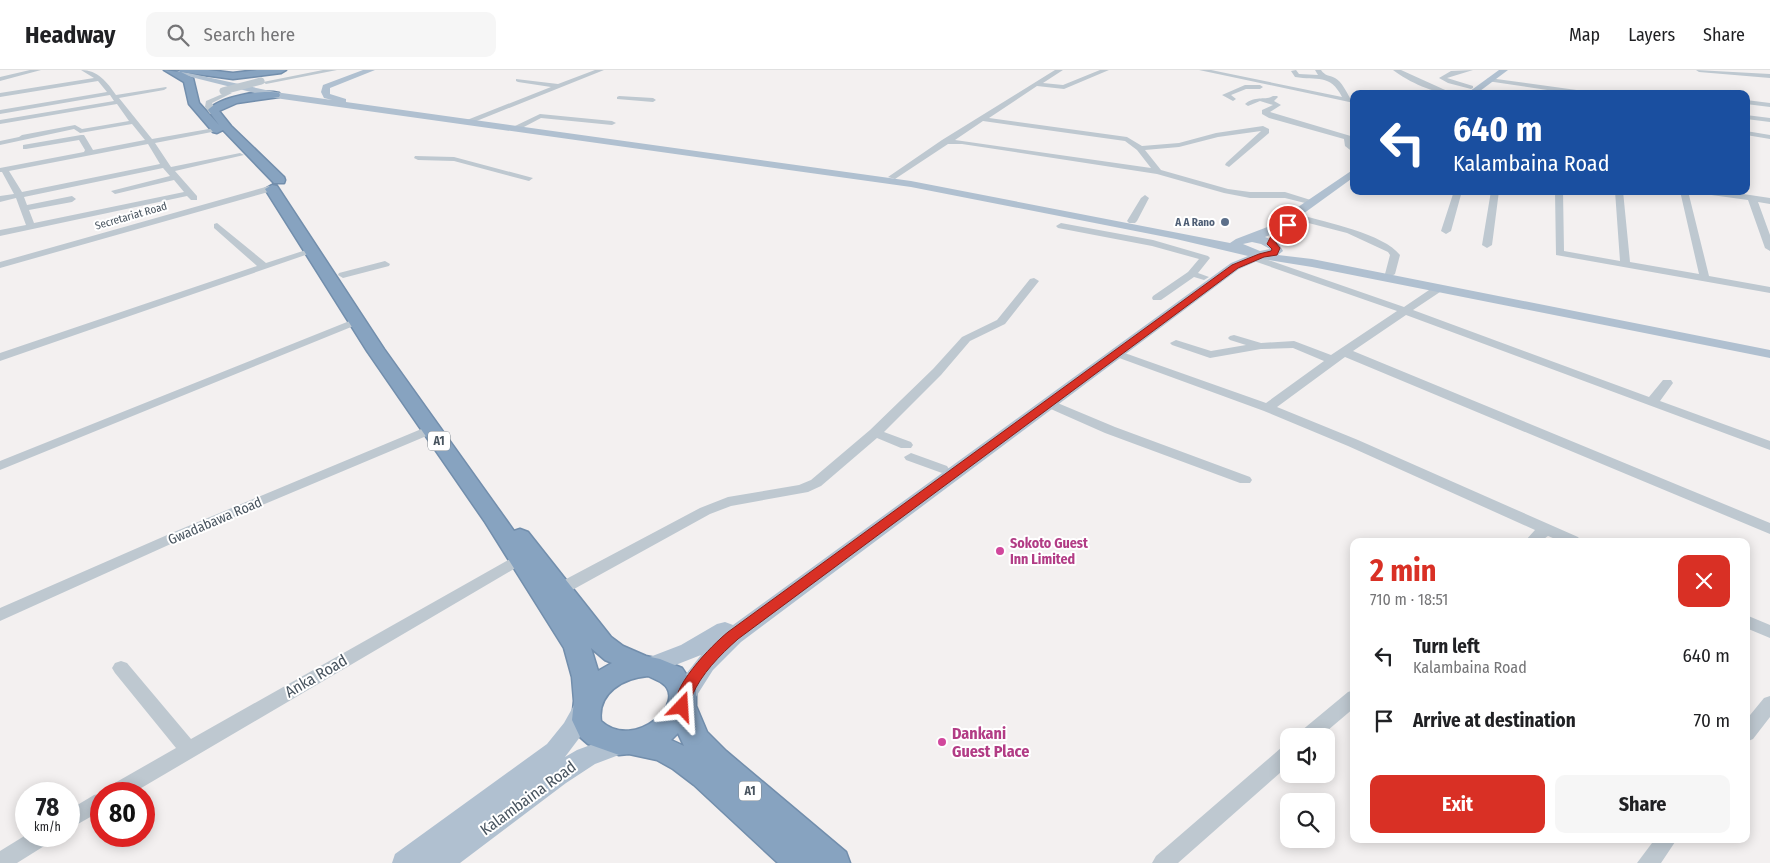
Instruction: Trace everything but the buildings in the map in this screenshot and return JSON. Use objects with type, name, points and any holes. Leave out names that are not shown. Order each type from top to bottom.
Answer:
[{"type":"highway","points":[[179,71],[232,76],[281,70]]},
{"type":"highway","name":"A1","points":[[179,71],[189,80],[192,101],[197,108],[240,155],[294,207],[342,275],[440,426],[559,590],[602,644],[614,653],[646,666]]},
{"type":"highway","points":[[214,112],[215,108],[227,102],[275,95]]},
{"type":"highway","name":"A1","points":[[214,112],[271,185],[357,321],[494,518],[519,560],[577,647],[586,678],[587,703]]},
{"type":"highway","points":[[646,666],[664,670],[675,676],[682,686],[683,702],[675,720],[662,732],[646,740],[626,743],[606,740],[596,734],[589,726],[586,716],[587,703],[594,690],[604,680],[616,673],[646,666]]},
{"type":"highway","name":"A1","points":[[683,702],[695,739],[714,760],[834,863]]},
{"type":"highway","name":"A1","points":[[626,743],[662,749],[684,760],[705,776],[800,863]]},
{"type":"main road","points":[[354,104],[327,96],[325,92],[326,87],[370,70]]},
{"type":"main road","points":[[1474,90],[1495,70]]},
{"type":"main road","points":[[1475,90],[1504,70]]},
{"type":"main road","points":[[179,71],[275,95],[903,183],[1294,255],[1770,348]]},
{"type":"main road","points":[[179,71],[354,104],[892,177],[1132,221],[1196,234],[1312,263],[1770,354]]},
{"type":"main road","points":[[683,702],[695,676],[720,647],[733,636],[1235,266],[1274,229],[1350,175]]},
{"type":"main road","points":[[646,666],[682,656],[704,645],[1198,276],[1256,248],[1274,237],[1350,182]]},
{"type":"main road","points":[[404,863],[556,751],[572,730],[587,703]]},
{"type":"main road","name":"Kalambaina Road","points":[[439,863],[557,776],[586,757],[626,743]]},
{"type":"street","points":[[0,78],[38,70]]},
{"type":"street","points":[[84,70],[98,77],[106,86],[167,167],[199,204]]},
{"type":"street","points":[[197,108],[197,104],[202,99],[317,70]]},
{"type":"street","points":[[264,82],[334,70]]},
{"type":"street","points":[[471,120],[601,70]]},
{"type":"street","points":[[892,177],[1060,70]]},
{"type":"street","points":[[1036,84],[1064,87],[1106,70]]},
{"type":"street","points":[[1202,70],[1350,101]]},
{"type":"street","points":[[1318,70],[1323,77]]},
{"type":"street","points":[[1396,70],[1425,87]]},
{"type":"street","points":[[1468,90],[1442,78],[1451,73],[1470,70]]},
{"type":"street","points":[[1699,70],[1747,72],[1770,76]]},
{"type":"street","points":[[1294,71],[1297,76],[1332,78],[1336,80],[1350,98]]},
{"type":"street","points":[[19,74],[28,80]]},
{"type":"street","points":[[33,164],[24,141],[12,120],[3,111],[3,102],[16,94],[98,77]]},
{"type":"street","points":[[518,80],[559,86]]},
{"type":"street","points":[[1489,80],[1561,90]]},
{"type":"street","points":[[1400,81],[1436,90]]},
{"type":"street","points":[[1233,99],[1225,95],[1245,87],[1269,85]]},
{"type":"street","points":[[1269,85],[1276,98],[1269,101]]},
{"type":"street","points":[[0,95],[49,95],[106,86]]},
{"type":"street","points":[[0,122],[164,88]]},
{"type":"street","points":[[0,91],[16,94]]},
{"type":"street","points":[[214,112],[208,102],[226,92]]},
{"type":"street","points":[[49,95],[52,103]]},
{"type":"street","points":[[3,111],[52,103],[115,97]]},
{"type":"street","points":[[619,98],[653,100]]},
{"type":"street","points":[[1248,104],[1259,99],[1269,101],[1278,105],[1265,112],[1272,116],[1350,138]]},
{"type":"street","points":[[1750,102],[1770,105]]},
{"type":"street","points":[[519,126],[540,116],[612,123]]},
{"type":"street","points":[[1259,128],[1260,122],[1272,116]]},
{"type":"street","points":[[982,118],[1124,138],[1133,141],[1158,172]]},
{"type":"street","points":[[1750,118],[1770,120]]},
{"type":"street","points":[[24,141],[75,127],[80,131],[134,122]]},
{"type":"street","points":[[1140,148],[1179,145],[1216,135],[1259,128],[1266,131],[1228,165]]},
{"type":"street","points":[[31,226],[19,195],[2,170],[217,130]]},
{"type":"street","points":[[1750,130],[1770,132]]},
{"type":"street","points":[[1750,134],[1770,137]]},
{"type":"street","points":[[0,143],[81,137],[89,150],[86,154]]},
{"type":"street","points":[[948,140],[1158,172],[1227,191],[1250,195],[1286,195],[1313,202]]},
{"type":"street","points":[[0,199],[107,177],[240,155]]},
{"type":"street","points":[[418,158],[454,159],[529,178]]},
{"type":"street","points":[[107,177],[122,206]]},
{"type":"street","points":[[115,191],[177,177]]},
{"type":"street","points":[[68,185],[80,216]]},
{"type":"street","name":"Secretariat Road","points":[[0,260],[271,185]]},
{"type":"street","name":"Secretariat Road","points":[[0,265],[271,185]]},
{"type":"street","points":[[0,233],[189,193]]},
{"type":"street","points":[[1446,231],[1457,195]]},
{"type":"street","points":[[1487,245],[1494,195]]},
{"type":"street","points":[[1559,195],[1559,253],[1770,290]]},
{"type":"street","points":[[1619,195],[1625,265]]},
{"type":"street","points":[[1685,195],[1706,280]]},
{"type":"street","points":[[1738,195],[1770,202]]},
{"type":"street","points":[[1132,221],[1145,198]]},
{"type":"street","points":[[1752,198],[1770,248]]},
{"type":"street","points":[[24,208],[72,199]]},
{"type":"street","points":[[1300,218],[1350,231],[1392,250],[1395,255],[1390,274]]},
{"type":"street","points":[[217,226],[264,267]]},
{"type":"street","points":[[1061,226],[1153,243],[1205,258],[1198,276],[1157,298]]},
{"type":"street","points":[[1256,248],[1406,311],[1770,446]]},
{"type":"street","points":[[0,357],[312,251]]},
{"type":"street","points":[[342,275],[385,264]]},
{"type":"street","points":[[559,590],[704,511],[728,502],[803,489],[816,483],[875,434],[937,372],[966,339],[1001,322],[1034,281]]},
{"type":"street","points":[[1268,408],[1332,360],[1439,288]]},
{"type":"street","points":[[0,466],[357,321]]},
{"type":"street","points":[[1234,338],[1260,346]]},
{"type":"street","points":[[1176,343],[1210,355],[1260,346],[1294,344],[1332,360]]},
{"type":"street","points":[[1344,352],[1770,529]]},
{"type":"street","points":[[1115,353],[1268,408],[1422,473],[1566,538]]},
{"type":"street","points":[[1652,402],[1667,384]]},
{"type":"street","points":[[1048,403],[1110,430],[1245,480]]},
{"type":"street","name":"Gwadabawa Road","points":[[0,615],[179,536],[431,429]]},
{"type":"street","points":[[875,434],[942,469]]},
{"type":"street","points":[[1536,538],[1546,529]]},
{"type":"street","name":"Anka Road","points":[[133,782],[519,560]]},
{"type":"street","points":[[1750,623],[1770,632]]},
{"type":"street","points":[[121,668],[188,749]]},
{"type":"street","points":[[1317,728],[1350,700]]},
{"type":"street","points":[[1750,729],[1770,703]]},
{"type":"street","points":[[1163,863],[1280,761]]},
{"type":"street","points":[[1648,863],[1664,843]]},
{"type":"street","points":[[0,862],[24,847]]},
{"type":"place","name":"A A Rano","points":[[1225,222]]},
{"type":"place","name":"Sokoto Guest Inn Limited","points":[[1000,551]]},
{"type":"place","name":"Dankani Guest Place","points":[[942,742]]},
{"type":"route","points":[[682,707],[684,697],[695,676],[720,647],[733,636],[1235,266],[1241,262],[1275,253],[1277,251],[1276,248],[1271,244],[1274,237],[1288,225]]}]
